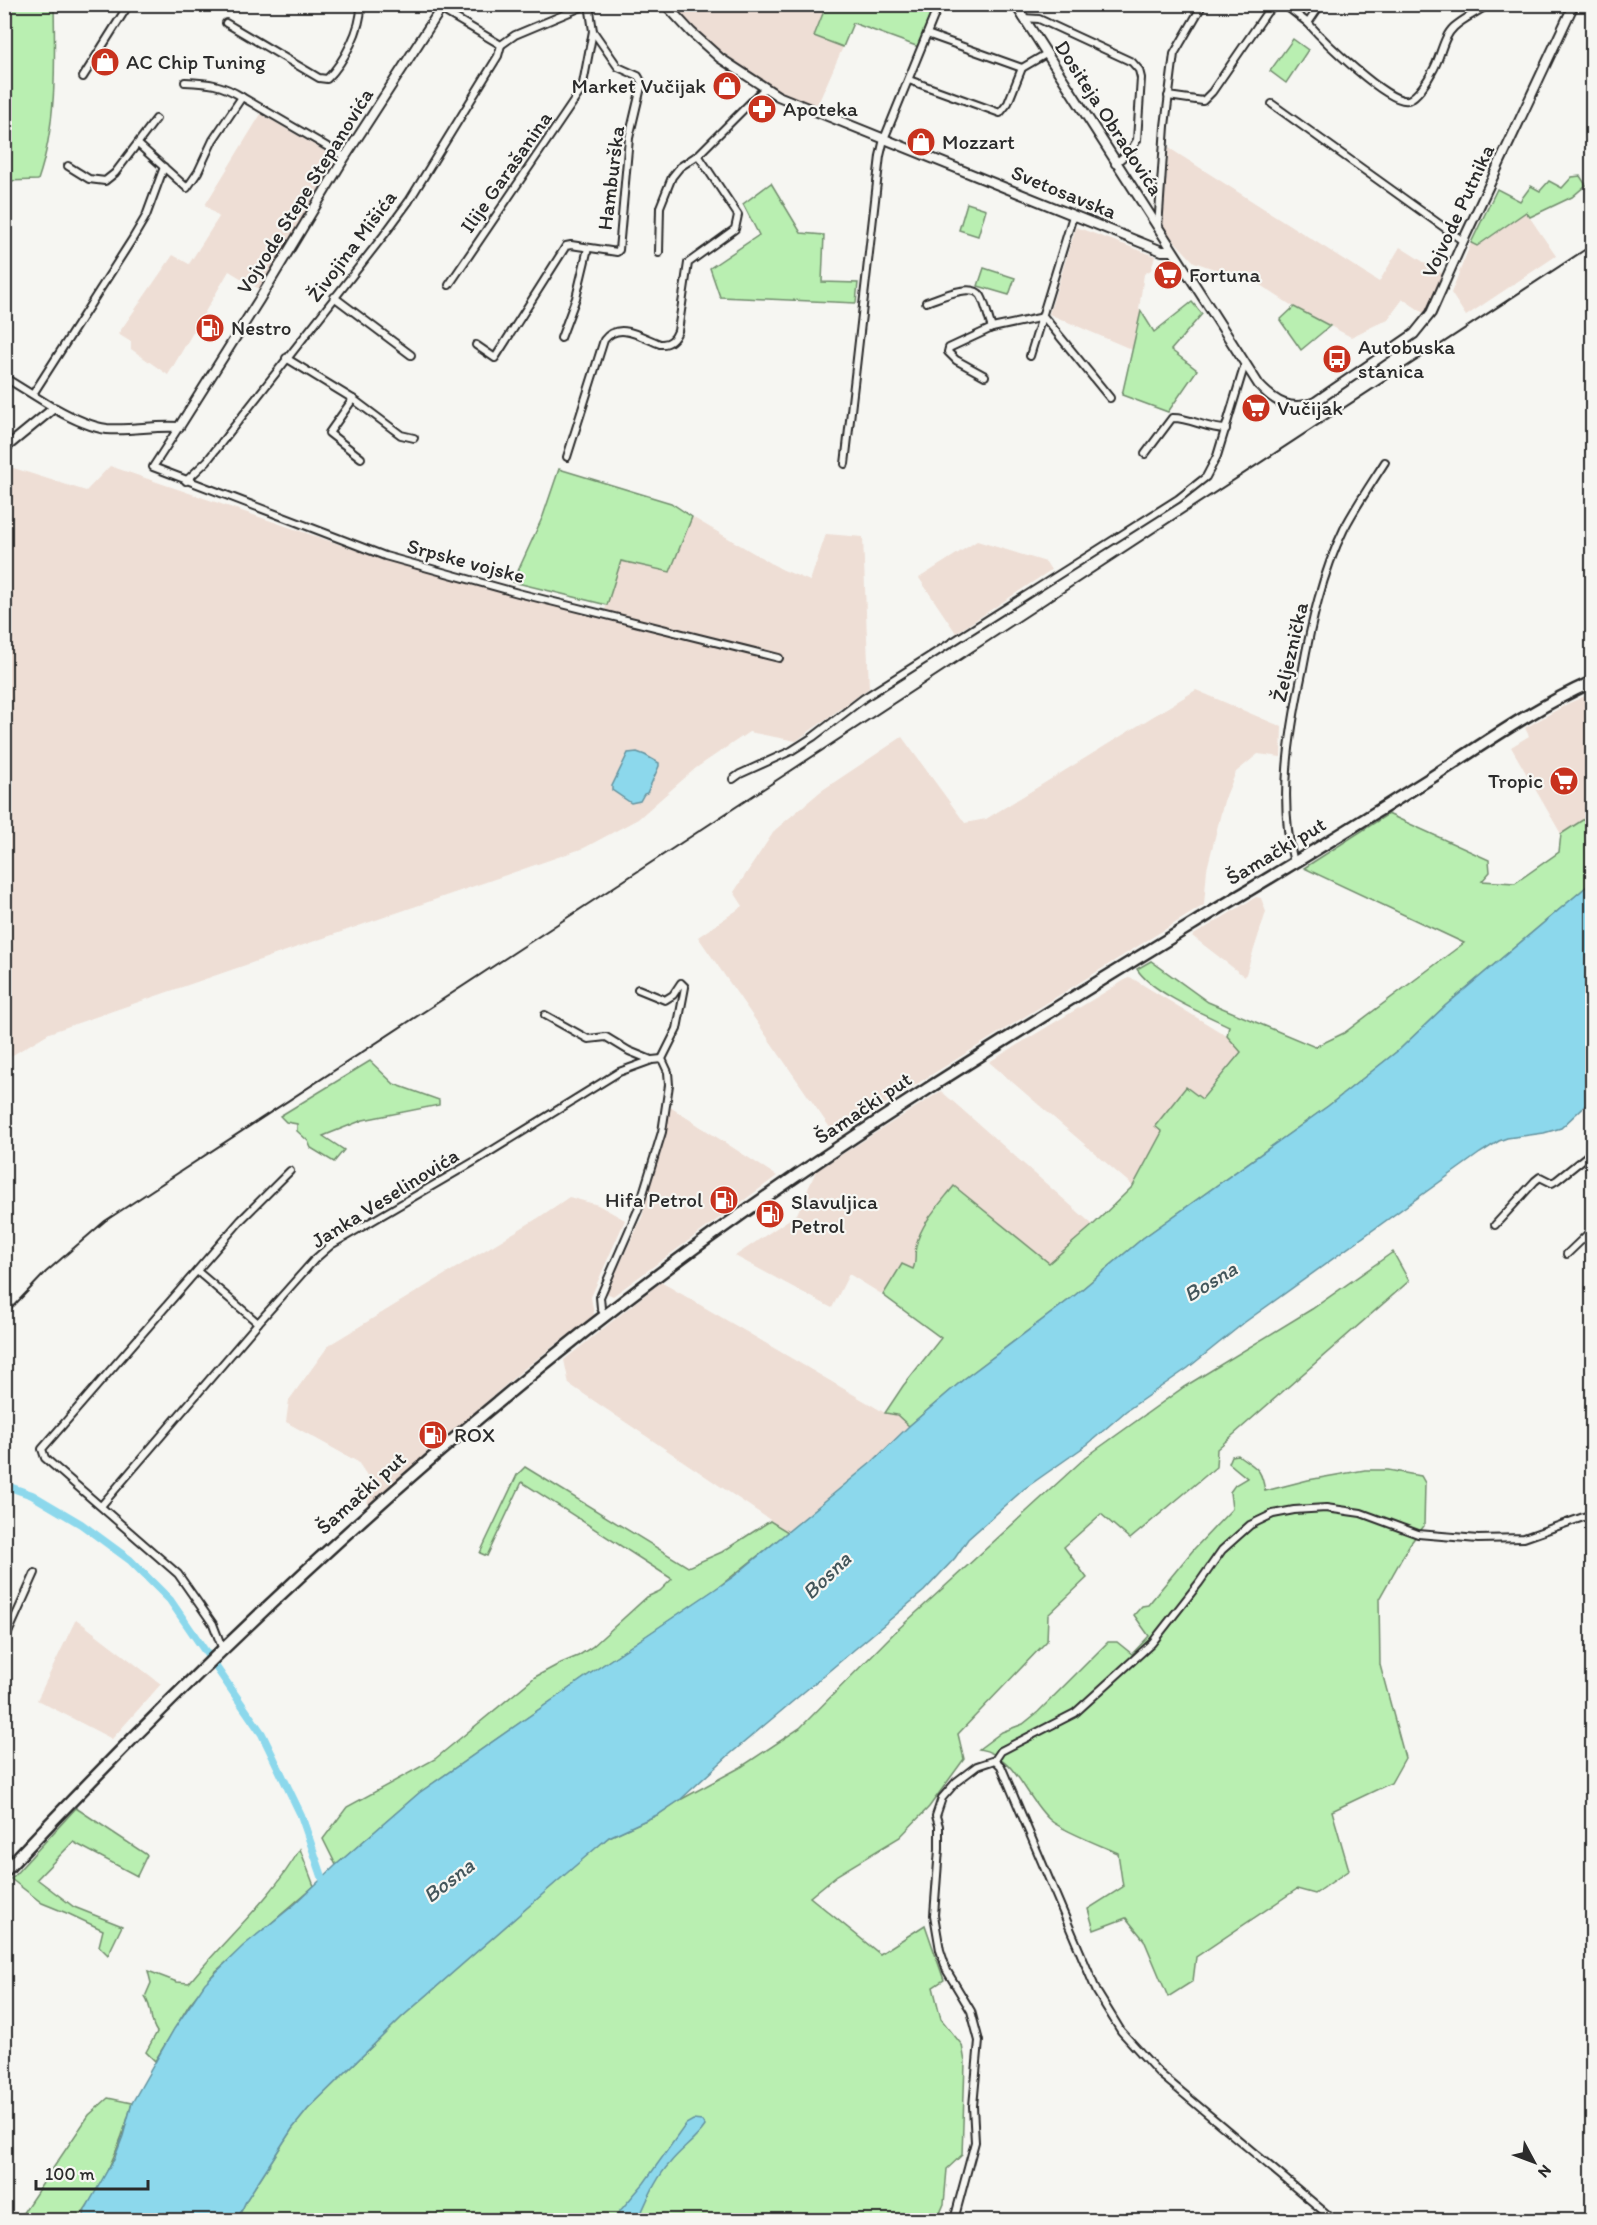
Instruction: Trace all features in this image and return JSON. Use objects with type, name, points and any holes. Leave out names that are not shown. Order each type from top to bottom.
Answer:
[{"type":"main road","name":"Šamački put","points":[[4,1872],[205,1666],[318,1558],[429,1459],[604,1316],[776,1190],[1005,1039],[1505,731],[1569,693],[1593,682]]},
{"type":"street","points":[[82,77],[129,4]]},
{"type":"street","points":[[226,23],[319,78],[327,79],[356,34],[360,22],[361,4]]},
{"type":"street","points":[[442,7],[501,45],[515,35],[589,4]]},
{"type":"street","name":"Ilije Garašanina","points":[[449,285],[582,89],[593,31],[589,4]]},
{"type":"street","name":"Svetosavska","points":[[665,4],[720,58],[778,96],[1073,216],[1162,250],[1172,251]]},
{"type":"street","points":[[845,464],[884,139],[939,4]]},
{"type":"street","name":"Dositeja Obradovića","points":[[1015,4],[1115,164],[1245,364]]},
{"type":"street","points":[[1158,228],[1168,96],[1174,54],[1203,4]]},
{"type":"street","points":[[1308,23],[1321,4]]},
{"type":"street","points":[[1168,96],[1203,101],[1212,92],[1267,12],[1275,6],[1286,6],[1308,23],[1334,51],[1395,98],[1407,100],[1414,96],[1433,72],[1447,37],[1454,27],[1489,4]]},
{"type":"street","name":"Vojvode Putnika","points":[[1245,364],[1259,385],[1278,402],[1297,407],[1306,405],[1327,394],[1414,334],[1424,324],[1574,4]]},
{"type":"street","name":"Vojvode Stepe Stepanovića","points":[[179,427],[345,157],[442,7]]},
{"type":"street","points":[[1023,18],[1039,19],[1132,62],[1139,70],[1141,78],[1137,140],[1131,150],[1115,164]]},
{"type":"street","name":"Hamburška","points":[[476,345],[495,358],[566,246],[571,244],[617,252],[619,250],[630,138],[642,83],[641,79],[632,72],[618,67],[593,31]]},
{"type":"street","points":[[927,34],[1022,68]]},
{"type":"street","name":"Živojina Mišića","points":[[186,481],[207,461],[384,236],[409,201],[498,56],[501,45]]},
{"type":"street","points":[[909,80],[1000,113],[1008,104],[1022,68],[1046,54]]},
{"type":"street","points":[[185,82],[223,86],[345,157]]},
{"type":"street","points":[[659,253],[660,207],[672,177],[680,167],[698,155],[765,88]]},
{"type":"street","points":[[138,144],[188,188],[213,140],[242,97]]},
{"type":"street","points":[[1272,104],[1463,241]]},
{"type":"street","points":[[68,166],[89,179],[105,181],[115,173],[156,119]]},
{"type":"street","points":[[567,457],[604,340],[611,332],[620,330],[660,344],[674,339],[678,331],[688,263],[735,229],[738,215],[698,155]]},
{"type":"street","points":[[33,394],[146,216],[164,167]]},
{"type":"street","points":[[1030,356],[1044,317],[1073,216]]},
{"type":"street","points":[[561,338],[576,298],[588,248]]},
{"type":"street","points":[[926,302],[969,289],[976,291],[981,296],[992,328]]},
{"type":"street","points":[[334,297],[411,355]]},
{"type":"street","points":[[985,376],[956,360],[948,352],[949,348],[992,328],[1044,317]]},
{"type":"street","points":[[1044,317],[1110,398]]},
{"type":"street","points":[[286,358],[353,399],[401,435],[414,438]]},
{"type":"street","points":[[733,779],[791,751],[813,737],[864,698],[1178,499],[1206,477],[1217,456],[1245,364]]},
{"type":"street","points":[[4,377],[72,418],[105,429],[179,427]]},
{"type":"street","points":[[353,399],[329,433],[361,458]]},
{"type":"street","points":[[4,449],[54,408]]},
{"type":"street","points":[[1145,454],[1172,418],[1204,427],[1226,429]]},
{"type":"street","name":"Srpske vojske","points":[[179,427],[153,468],[385,556],[518,593],[779,658]]},
{"type":"street","name":"Željeznička","points":[[1294,862],[1288,839],[1286,770],[1292,722],[1313,615],[1345,528],[1385,462]]},
{"type":"street","points":[[604,1316],[600,1297],[638,1210],[662,1132],[669,1085],[668,1072],[662,1059],[677,1029],[685,987],[681,983],[673,995],[665,1000],[638,989]]},
{"type":"street","points":[[545,1015],[588,1039],[606,1037],[629,1052],[651,1060]]},
{"type":"street","name":"Janka Veselinovića","points":[[101,1506],[258,1323],[314,1260],[331,1245],[475,1161],[619,1072],[651,1060],[662,1059]]},
{"type":"street","points":[[1495,1225],[1535,1180],[1540,1177],[1552,1183],[1593,1152]]},
{"type":"street","points":[[220,1652],[213,1624],[178,1574],[45,1458],[42,1449],[241,1220],[290,1171]]},
{"type":"street","points":[[1567,1254],[1593,1230]]},
{"type":"street","points":[[197,1271],[258,1323]]},
{"type":"street","points":[[954,2220],[975,2142],[973,2106],[979,2041],[971,2011],[947,1971],[940,1950],[934,1915],[939,1849],[939,1826],[936,1816],[942,1798],[956,1782],[977,1766],[995,1760],[1001,1751],[1075,1713],[1152,1643],[1200,1583],[1222,1550],[1250,1525],[1273,1514],[1294,1510],[1326,1509],[1361,1513],[1419,1534],[1478,1539],[1524,1538],[1593,1514]]},
{"type":"street","points":[[4,1642],[35,1573]]},
{"type":"street","points":[[995,1760],[1001,1766],[1097,1992],[1120,2031],[1159,2073],[1188,2099],[1334,2220]]},
{"type":"shaded area","points":[[810,4],[824,11],[814,36],[843,47],[817,106],[778,90],[719,50],[674,5]]},
{"type":"shaded area","points":[[261,114],[340,160],[259,289],[229,271],[168,375],[131,349],[131,342],[118,334],[173,255],[189,264],[219,217],[205,205]]},
{"type":"shaded area","points":[[1169,148],[1379,282],[1400,247],[1444,275],[1425,314],[1403,299],[1388,319],[1351,337],[1294,307],[1260,285],[1194,262],[1166,232],[1163,223]]},
{"type":"shaded area","points":[[1526,212],[1556,256],[1466,316],[1451,293],[1471,243],[1477,246]]},
{"type":"shaded area","points":[[1076,227],[1155,256],[1151,270],[1144,274],[1139,309],[1141,311],[1133,350],[1049,314]]},
{"type":"shaded area","points":[[4,465],[86,491],[110,466],[394,563],[602,619],[621,561],[670,572],[692,517],[781,569],[810,581],[826,534],[863,537],[869,688],[796,741],[749,732],[696,768],[638,819],[584,848],[49,1033],[11,1056],[5,1057]]},
{"type":"shaded area","points":[[977,541],[1046,562],[1051,570],[956,633],[919,578]]},
{"type":"shaded area","points":[[1196,690],[1282,727],[1281,757],[1258,754],[1236,772],[1224,801],[1207,869],[1204,905],[835,1135],[698,937],[743,906],[734,892],[775,830],[821,791],[902,737],[965,823],[986,819]]},
{"type":"shaded area","points":[[1592,693],[1592,814],[1561,834],[1511,747],[1529,736],[1525,728]]},
{"type":"shaded area","points":[[1256,897],[1261,898],[1266,912],[1245,977],[1192,936]]},
{"type":"shaded area","points":[[1130,977],[1227,1036],[1241,1051],[1201,1099],[1186,1088],[1155,1126],[1162,1132],[1133,1186],[989,1062]]},
{"type":"shaded area","points":[[941,1091],[1093,1225],[1049,1263],[1041,1258],[915,1246],[916,1262],[913,1269],[902,1265],[883,1295],[849,1274],[832,1308],[735,1256],[797,1214],[816,1171]]},
{"type":"shaded area","points":[[670,1107],[777,1176],[613,1296],[606,1293],[642,1217]]},
{"type":"shaded area","points":[[569,1197],[598,1205],[625,1220],[591,1297],[594,1315],[524,1369],[367,1506],[370,1480],[358,1462],[286,1422],[289,1400],[329,1345]]},
{"type":"shaded area","points":[[661,1282],[885,1413],[897,1415],[909,1426],[872,1462],[788,1532],[569,1384],[564,1360]]},
{"type":"shaded area","points":[[76,1619],[161,1684],[112,1739],[37,1700]]},
{"type":"green space","points":[[4,5],[54,5],[52,116],[38,180],[5,181]]},
{"type":"green space","points":[[810,5],[937,5],[919,47],[853,23],[843,47],[814,36],[824,11]]},
{"type":"green space","points":[[1293,39],[1308,50],[1286,83],[1270,71]]},
{"type":"green space","points":[[1580,176],[1586,185],[1572,197],[1530,217],[1526,212],[1477,246],[1471,243],[1497,189],[1520,201],[1531,186],[1540,191],[1549,181],[1562,188],[1572,177]]},
{"type":"green space","points":[[771,183],[801,233],[824,235],[822,282],[858,283],[856,303],[720,297],[710,268],[759,235],[743,204]]},
{"type":"green space","points":[[967,203],[986,209],[978,236],[959,230]]},
{"type":"green space","points":[[984,268],[1015,278],[1009,295],[978,286]]},
{"type":"green space","points":[[1192,302],[1202,314],[1171,350],[1197,370],[1168,412],[1122,395],[1141,311],[1154,332]]},
{"type":"green space","points":[[1294,307],[1330,326],[1301,350],[1280,320]]},
{"type":"green space","points":[[559,469],[671,503],[692,517],[670,572],[621,561],[607,605],[513,582],[543,516]]},
{"type":"green space","points":[[1388,814],[1489,860],[1490,872],[1482,881],[1515,883],[1559,852],[1561,834],[1592,814],[1592,882],[1445,1006],[1400,1049],[1328,1106],[1143,1238],[1074,1296],[964,1379],[909,1426],[897,1415],[885,1413],[941,1338],[883,1295],[902,1264],[913,1269],[916,1246],[922,1229],[954,1186],[1049,1263],[1133,1186],[1162,1132],[1155,1126],[1186,1087],[1202,1099],[1241,1052],[1227,1036],[1229,1026],[1166,994],[1144,978],[1137,969],[1151,961],[1208,1002],[1315,1047],[1344,1033],[1464,943],[1304,868]]},
{"type":"green space","points":[[370,1061],[394,1084],[439,1100],[439,1105],[363,1120],[323,1136],[344,1150],[334,1162],[311,1148],[308,1141],[297,1131],[297,1124],[286,1122],[280,1116]]},
{"type":"green space","points":[[1393,1252],[1409,1281],[1217,1449],[1216,1467],[1130,1539],[1101,1514],[1064,1547],[1087,1578],[1048,1615],[1047,1641],[958,1734],[964,1759],[929,1807],[900,1837],[837,1875],[810,1897],[880,1954],[925,1925],[944,1980],[933,1987],[941,2019],[962,2045],[965,2062],[962,2155],[947,2169],[944,2204],[937,2220],[237,2220],[247,2199],[292,2129],[308,2109],[402,2017],[595,1848],[609,1837],[659,1814],[741,1767],[800,1728],[894,1633],[1086,1457],[1184,1387],[1312,1309]]},
{"type":"green space","points":[[1238,1455],[1260,1473],[1265,1491],[1308,1480],[1365,1470],[1388,1470],[1421,1476],[1425,1483],[1424,1526],[1410,1544],[1379,1599],[1380,1665],[1405,1758],[1391,1783],[1332,1811],[1349,1870],[1315,1894],[1297,1889],[1196,1957],[1193,1981],[1168,1997],[1144,1940],[1126,1918],[1094,1930],[1088,1909],[1123,1887],[1118,1853],[1055,1824],[1041,1811],[1011,1768],[992,1753],[979,1749],[1002,1732],[1023,1724],[1038,1712],[1108,1642],[1117,1642],[1132,1654],[1149,1636],[1134,1615],[1142,1606],[1148,1605],[1194,1549],[1232,1509],[1230,1492],[1235,1485],[1247,1478],[1229,1463],[1232,1456]]},
{"type":"green space","points":[[525,1467],[688,1567],[722,1552],[770,1521],[788,1532],[716,1589],[419,1793],[336,1865],[323,1839],[347,1807],[435,1759],[535,1677],[592,1647],[647,1597],[660,1591],[672,1579],[522,1482],[487,1556],[480,1553],[517,1475]]},
{"type":"green space","points":[[76,1808],[147,1855],[137,1876],[73,1842],[37,1879],[74,1907],[122,1926],[108,1955],[99,1946],[103,1930],[42,1903],[11,1879]]},
{"type":"green space","points":[[300,1849],[314,1886],[215,1972],[189,2005],[155,2061],[146,2052],[157,2032],[145,1997],[151,1983],[148,1971],[177,1982],[189,1983],[261,1902]]},
{"type":"green space","points":[[108,2098],[132,2103],[123,2134],[87,2207],[77,2220],[18,2220],[89,2115]]},
{"type":"water","points":[[637,752],[659,763],[659,766],[647,793],[640,801],[631,803],[612,790],[612,786],[628,753]]},
{"type":"water","name":"Bosna","points":[[1592,882],[1592,1099],[1561,1128],[1544,1133],[1507,1138],[1480,1153],[1245,1322],[1188,1368],[1126,1411],[1088,1444],[1024,1489],[968,1539],[955,1558],[924,1591],[729,1755],[680,1800],[659,1814],[609,1837],[402,2017],[308,2109],[292,2129],[247,2199],[237,2220],[83,2220],[85,2210],[115,2157],[132,2103],[174,2029],[205,1983],[243,1946],[295,1904],[419,1793],[733,1577],[872,1462],[909,1426],[964,1379],[1074,1296],[1143,1238],[1328,1106],[1400,1049],[1445,1006]]},
{"type":"water","points":[[693,2120],[702,2121],[705,2126],[660,2176],[638,2220],[612,2220],[644,2183],[686,2124]]},
{"type":"waterway","points":[[4,1485],[32,1495],[81,1524],[130,1560],[170,1600],[262,1734],[301,1815],[326,1888]]},
{"type":"railway","points":[[4,1316],[46,1272],[105,1221],[1592,245]]},
{"type":"place","name":"AC Chip Tuning","points":[[105,62]]},
{"type":"place","name":"Market Vučijak","points":[[727,86]]},
{"type":"place","name":"Apoteka","points":[[762,109]]},
{"type":"place","name":"Mozzart","points":[[921,142]]},
{"type":"place","name":"Fortuna","points":[[1168,275]]},
{"type":"place","name":"Nestro","points":[[210,328]]},
{"type":"place","name":"Autobuska stanica","points":[[1337,359]]},
{"type":"place","name":"Vučijak","points":[[1256,408]]},
{"type":"place","name":"Tropic","points":[[1564,781]]},
{"type":"place","name":"Hifa Petrol","points":[[724,1200]]},
{"type":"place","name":"Slavuljica Petrol","points":[[770,1214]]},
{"type":"place","name":"ROX","points":[[433,1435]]}]
